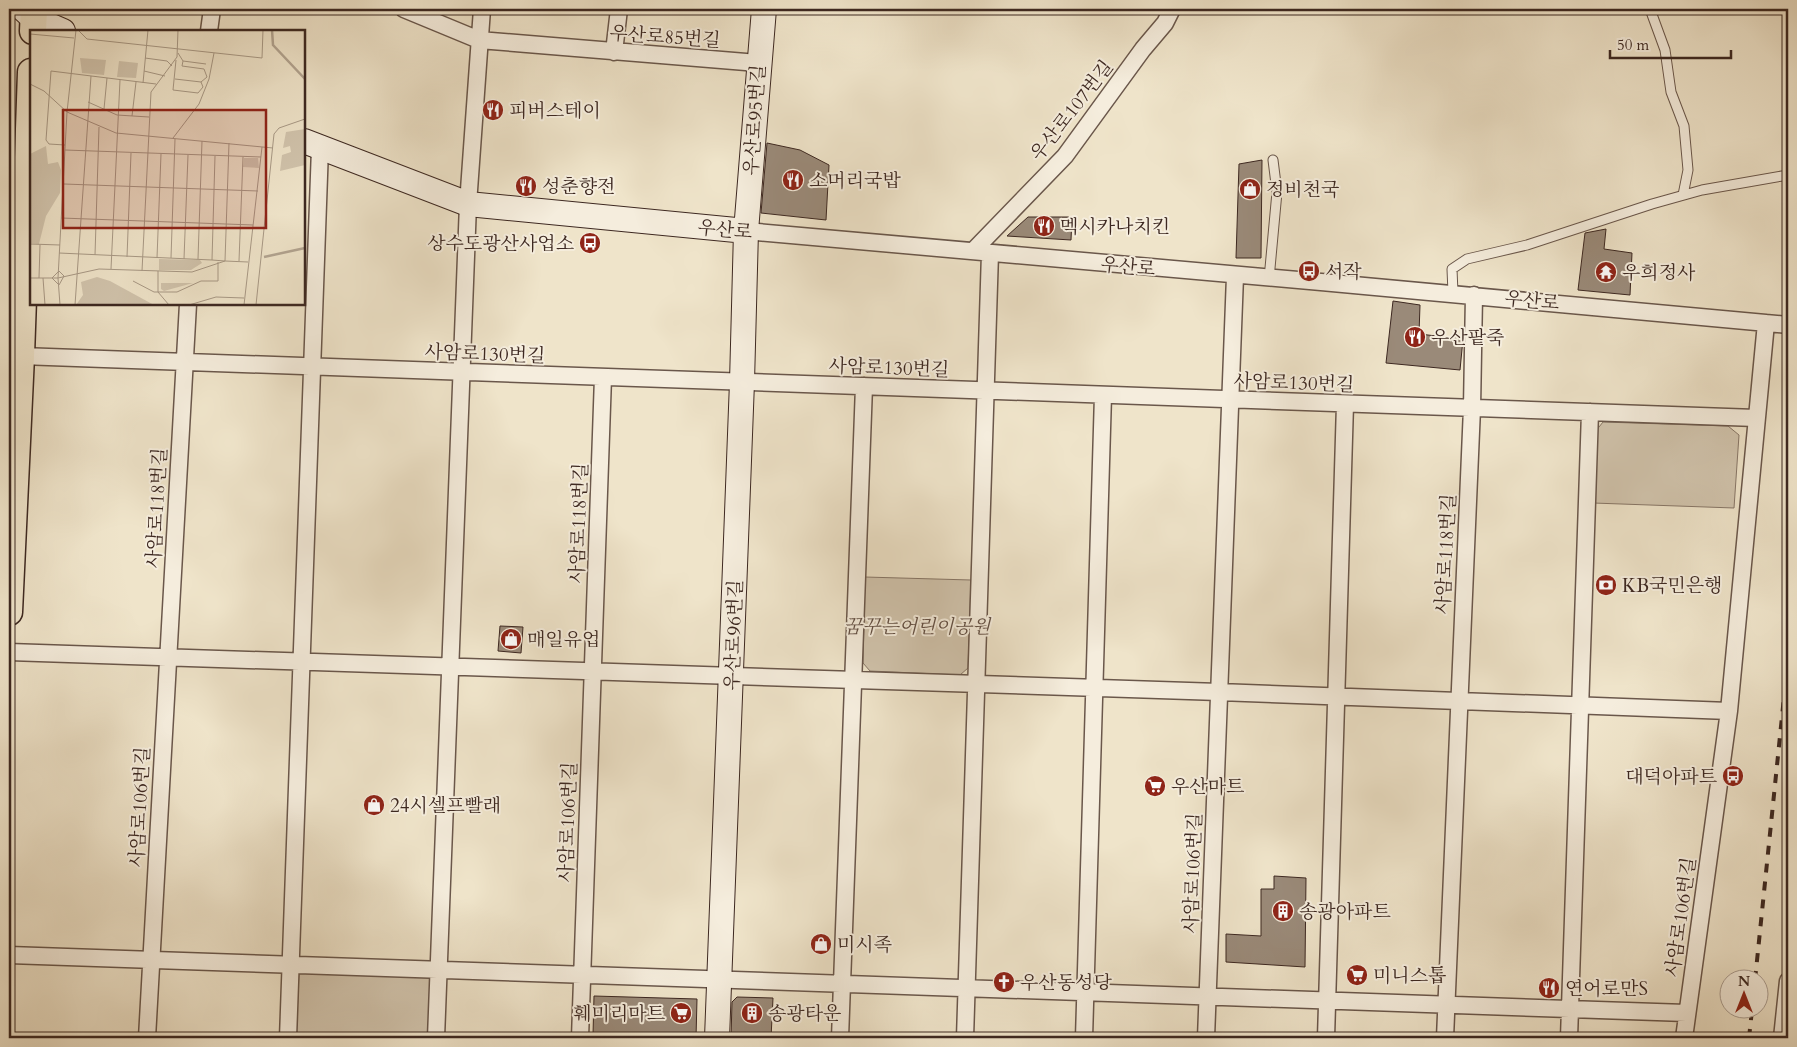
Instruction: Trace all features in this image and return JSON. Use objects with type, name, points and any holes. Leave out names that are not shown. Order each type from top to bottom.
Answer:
[{"type":"main road","points":[[9,612],[21,356],[16,308],[30,88]]},
{"type":"street","points":[[209,30],[212,9]]},
{"type":"street","name":"우산로85번길","points":[[404,9],[479,40],[758,63]]},
{"type":"street","points":[[436,1038],[468,204],[482,9]]},
{"type":"street","points":[[614,52],[619,9]]},
{"type":"street","name":"우산로95번길","points":[[746,231],[758,63],[764,9]]},
{"type":"street","name":"우산로107번길","points":[[973,251],[1065,156],[1143,49],[1165,23],[1172,9]]},
{"type":"street","points":[[31,17],[61,30]]},
{"type":"street","name":"우산로","points":[[311,367],[312,145],[468,204],[1236,276],[1474,295],[1788,325]]},
{"type":"street","name":"우산로96번길","points":[[717,1038],[732,676],[746,231]]},
{"type":"street","points":[[965,1038],[990,253]]},
{"type":"street","points":[[1219,692],[1236,276]]},
{"type":"street","name":"사암로118번길","points":[[1458,701],[1472,408],[1474,295]]},
{"type":"street","points":[[185,362],[188,305]]},
{"type":"street","name":"사암로106번길","points":[[1684,1038],[1729,711],[1766,323]]},
{"type":"street","name":"사암로130번길","points":[[21,356],[1756,418]]},
{"type":"street","name":"사암로118번길","points":[[168,657],[185,362]]},
{"type":"street","points":[[288,1038],[311,367]]},
{"type":"street","name":"사암로118번길","points":[[592,671],[603,377]]},
{"type":"street","points":[[840,1038],[864,386]]},
{"type":"street","points":[[1084,1038],[1103,395]]},
{"type":"street","points":[[1326,1038],[1345,404]]},
{"type":"street","points":[[1569,1038],[1590,412]]},
{"type":"street","points":[[9,652],[1336,696],[1729,711]]},
{"type":"street","name":"사암로106번길","points":[[147,1038],[168,657]]},
{"type":"street","name":"사암로106번길","points":[[580,1038],[592,671]]},
{"type":"street","name":"사암로106번길","points":[[1206,1038],[1219,692]]},
{"type":"street","points":[[1445,1038],[1458,701]]},
{"type":"street","points":[[9,955],[1686,1013]]},
{"type":"street","points":[[1782,1038],[1788,981]]},
{"type":"lane","points":[[1650,9],[1665,50],[1671,92],[1684,126],[1688,170],[1683,195]]},
{"type":"lane","points":[[1269,279],[1277,192],[1273,160]]},
{"type":"lane","points":[[1453,294],[1452,269],[1467,259],[1527,245],[1683,195],[1782,176]]},
{"type":"green space","points":[[1603,422],[1728,426],[1739,435],[1734,508],[1593,503],[1595,432]]},
{"type":"green space","name":"꿈꾸는어린이공원","points":[[865,577],[971,580],[968,668],[960,675],[870,671],[863,663]]},
{"type":"green space","points":[[299,972],[430,977],[428,1038],[296,1038]]},
{"type":"building","name":"소머리국밥","points":[[767,143],[800,150],[829,165],[826,220],[761,213]]},
{"type":"building","name":"정비천국","points":[[1262,160],[1261,258],[1236,258],[1239,164]]},
{"type":"building","name":"멕시카나치킨","points":[[1028,217],[1072,217],[1071,240],[1007,236]]},
{"type":"building","name":"우희정사","points":[[1606,229],[1604,249],[1632,253],[1630,295],[1578,290],[1585,233]]},
{"type":"building","name":"우산팥죽","points":[[1393,301],[1420,305],[1419,334],[1463,339],[1460,370],[1386,363]]},
{"type":"building","name":"매일유업","points":[[500,626],[523,627],[521,653],[498,651]]},
{"type":"building","name":"송광아파트","points":[[1274,876],[1306,878],[1305,967],[1226,962],[1226,934],[1261,936],[1261,889],[1274,889]]},
{"type":"building","points":[[594,996],[697,999],[696,1038],[625,1038],[625,1036],[593,1035]]},
{"type":"building","name":"송광타운","points":[[737,997],[773,998],[771,1038],[731,1038],[732,1002]]},
{"type":"railway","points":[[1756,970],[1788,658]]},
{"type":"railway","points":[[1749,1038],[1751,1020]]},
{"type":"place","name":"피버스테이","points":[[493,110]]},
{"type":"place","name":"소머리국밥","points":[[793,180]]},
{"type":"place","name":"성춘향전","points":[[526,186]]},
{"type":"place","name":"정비천국","points":[[1250,189]]},
{"type":"place","name":"멕시카나치킨","points":[[1044,226]]},
{"type":"place","name":"상수도광산사업소","points":[[590,243]]},
{"type":"place","name":"서작","points":[[1309,271]]},
{"type":"place","name":"우희정사","points":[[1606,272]]},
{"type":"place","name":"우산팥죽","points":[[1415,337]]},
{"type":"place","name":"KB국민은행","points":[[1606,585]]},
{"type":"place","name":"매일유업","points":[[511,639]]},
{"type":"place","name":"대덕아파트","points":[[1733,776]]},
{"type":"place","name":"우산마트","points":[[1155,786]]},
{"type":"place","name":"24시셀프빨래","points":[[374,805]]},
{"type":"place","name":"송광아파트","points":[[1283,911]]},
{"type":"place","name":"미시족","points":[[821,944]]},
{"type":"place","name":"미니스톱","points":[[1357,975]]},
{"type":"place","name":"우산동성당","points":[[1004,982]]},
{"type":"place","name":"연어로만S","points":[[1549,988]]},
{"type":"place","name":"훼미리마트","points":[[681,1013]]},
{"type":"place","name":"송광타운","points":[[752,1013]]}]
